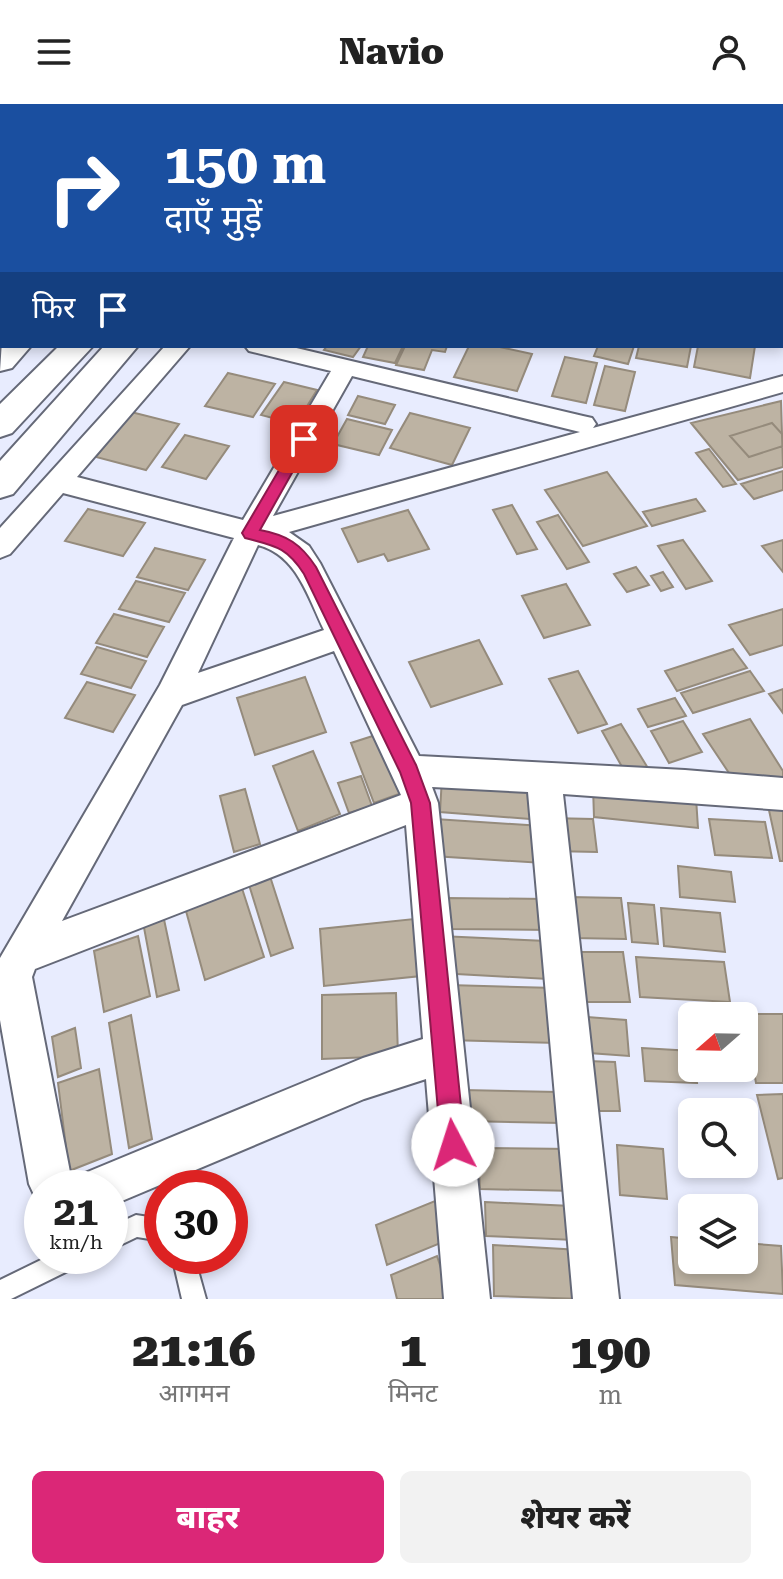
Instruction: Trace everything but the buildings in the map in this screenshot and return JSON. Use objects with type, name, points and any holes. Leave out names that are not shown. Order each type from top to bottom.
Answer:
[{"type":"street","points":[[0,425],[75,348]]},
{"type":"street","points":[[0,485],[120,348]]},
{"type":"street","points":[[0,547],[176,348]]},
{"type":"street","points":[[265,348],[583,424]]},
{"type":"street","points":[[48,1170],[11,977],[171,695],[250,533],[345,367]]},
{"type":"street","points":[[250,533],[781,387]]},
{"type":"street","points":[[58,482],[280,540],[299,554],[342,636],[415,787],[467,1299]]},
{"type":"street","points":[[171,695],[342,636]]},
{"type":"street","points":[[11,977],[415,787],[544,779],[685,785],[783,794]]},
{"type":"street","points":[[544,779],[596,1299]]},
{"type":"street","points":[[128,1176],[363,1079],[444,1053]]},
{"type":"lane","points":[[0,1292],[37,1274]]},
{"type":"lane","points":[[188,1274],[194,1299]]},
{"type":"route","points":[[304,439],[250,533],[280,540],[299,554],[310,571],[409,771],[421,803],[453,1145]]}]
